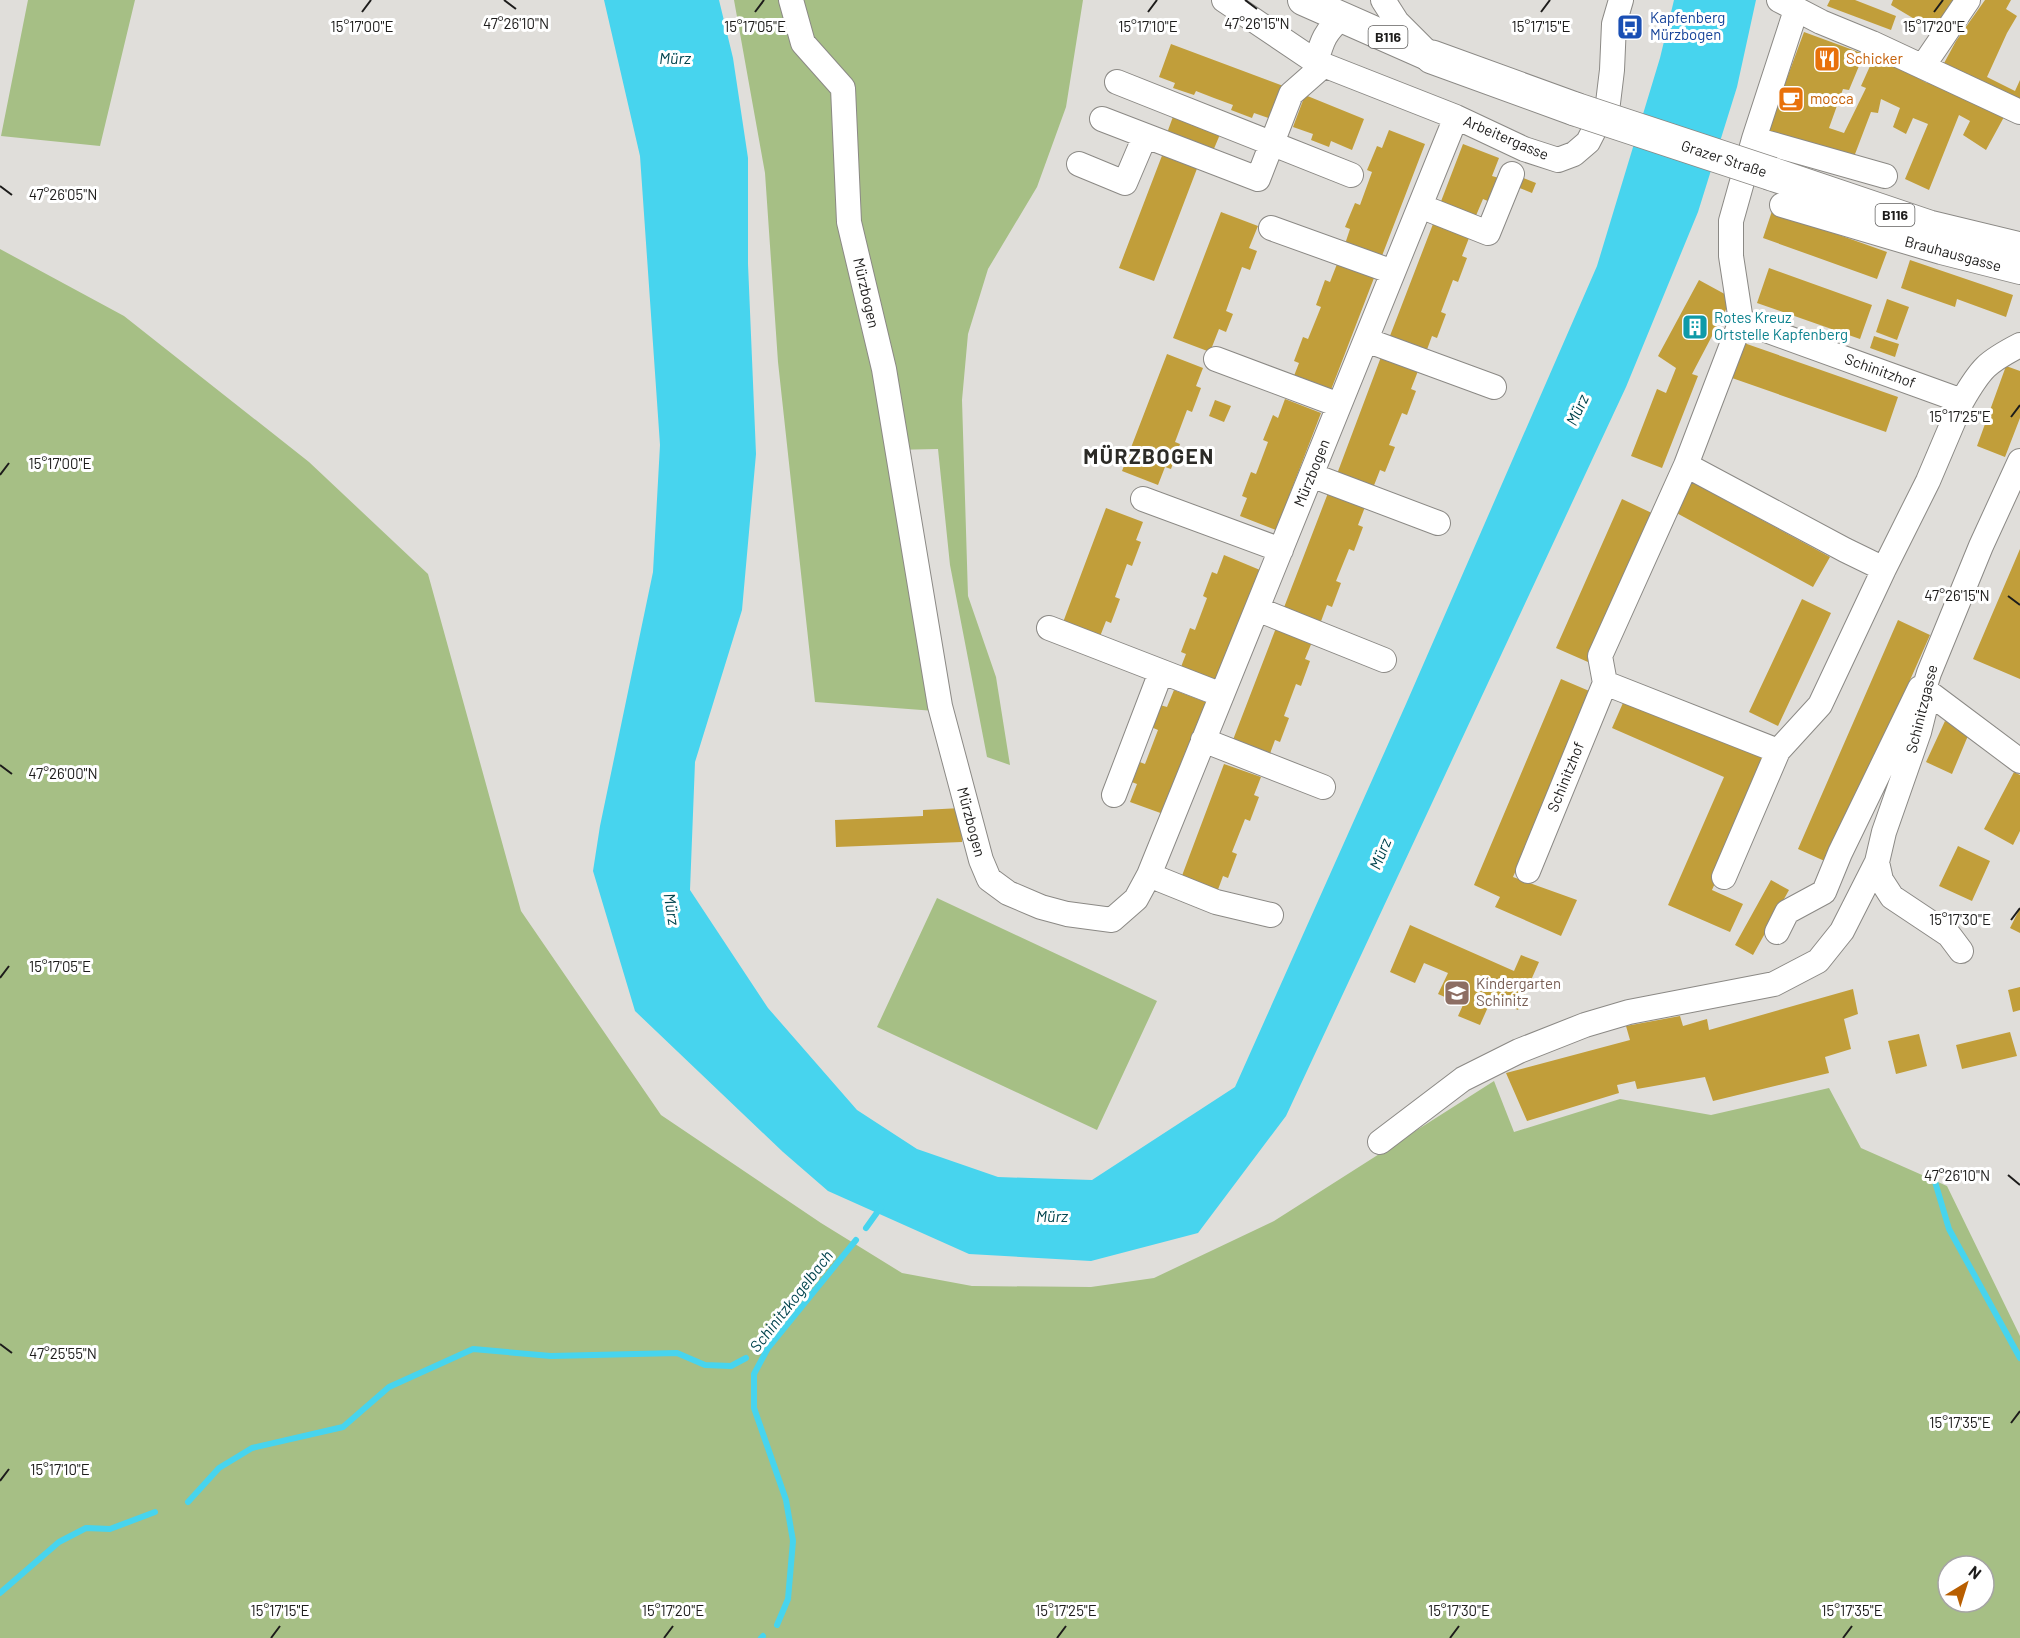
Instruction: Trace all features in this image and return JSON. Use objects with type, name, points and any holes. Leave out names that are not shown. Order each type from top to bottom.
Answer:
[{"type":"highway","name":"Grazer Straße","points":[[1432,57],[1575,109],[1929,226],[2020,249]]},
{"type":"main road","name":"Grazer Straße","points":[[1303,0],[1432,57]]},
{"type":"street","name":"Mürzbogen","points":[[791,0],[803,44],[843,88],[849,222],[884,369],[940,706],[981,860],[989,879],[1008,893],[1041,908],[1066,914],[1112,920],[1136,899],[1149,874],[1456,117]]},
{"type":"street","name":"Arbeitergasse","points":[[1224,0],[1320,64],[1456,117],[1524,149],[1558,160],[1574,154],[1588,142],[1608,102],[1614,24],[1621,0]]},
{"type":"street","name":"Grazer Straße","points":[[1383,0],[1397,22],[1432,57]]},
{"type":"street","points":[[1923,66],[1968,0]]},
{"type":"street","points":[[1741,321],[1731,256],[1731,221],[1787,5],[2020,112]]},
{"type":"street","points":[[1102,118],[1258,179],[1291,94],[1320,64],[1323,37],[1343,17]]},
{"type":"street","points":[[1117,82],[1351,175]]},
{"type":"street","points":[[1078,164],[1125,183],[1145,136]]},
{"type":"street","points":[[1754,139],[1885,177]]},
{"type":"street","points":[[1420,206],[1488,233],[1512,174]]},
{"type":"street","name":"Brauhausgasse","points":[[1782,205],[1941,252],[2020,272]]},
{"type":"street","points":[[1271,228],[1393,272]]},
{"type":"street","name":"Schinitzhof","points":[[1528,871],[1605,683],[1600,656],[1686,465],[1741,321],[1962,401]]},
{"type":"street","points":[[1366,340],[1494,387]]},
{"type":"street","points":[[1725,878],[1778,751],[1820,705],[1928,481],[1962,401],[1977,374],[1995,358],[2020,345]]},
{"type":"street","points":[[1216,359],[1339,405]]},
{"type":"street","name":"Schinitzgasse","points":[[1380,1142],[1464,1079],[1519,1051],[1585,1025],[1629,1012],[1774,984],[1818,961],[1842,931],[1877,862],[1884,832],[1919,732],[1926,704],[1927,681],[1981,546],[2020,461]]},
{"type":"street","points":[[1686,465],[1884,569]]},
{"type":"street","points":[[1311,475],[1438,523]]},
{"type":"street","points":[[1143,500],[1281,550]]},
{"type":"street","points":[[1257,609],[1384,660]]},
{"type":"street","points":[[1049,628],[1222,695]]},
{"type":"street","points":[[1114,795],[1161,672]]},
{"type":"street","points":[[1777,932],[1787,912],[1824,892],[1890,749],[1927,681],[2020,761]]},
{"type":"street","points":[[1605,683],[1778,751]]},
{"type":"street","points":[[1203,740],[1323,787]]},
{"type":"street","points":[[1877,862],[1881,880],[1892,897],[1949,935],[1960,951]]},
{"type":"street","points":[[1149,874],[1216,902],[1271,915]]},
{"type":"green space","points":[[28,0],[135,0],[100,146],[1,136]]},
{"type":"green space","points":[[734,0],[1083,0],[1066,107],[1037,187],[988,269],[968,334],[962,400],[968,596],[996,677],[1010,765],[987,757],[950,565],[938,449],[890,450],[935,711],[815,702],[778,362],[765,173]]},
{"type":"green space","points":[[0,249],[124,316],[309,462],[428,574],[521,911],[661,1115],[821,1223],[902,1273],[972,1286],[1091,1287],[1154,1278],[1274,1221],[1494,1081],[1514,1132],[1620,1099],[1711,1115],[1829,1088],[1861,1148],[1947,1186],[2020,1336],[2020,1638],[0,1638]]},
{"type":"green space","points":[[937,898],[1157,1001],[1097,1130],[877,1027]]},
{"type":"water","name":"Mürz","points":[[604,0],[719,0],[733,58],[748,158],[748,264],[756,454],[742,610],[695,762],[690,890],[768,1008],[857,1110],[917,1149],[998,1177],[1092,1180],[1235,1087],[1406,704],[1597,266],[1660,58],[1674,0],[1756,0],[1737,87],[1698,212],[1626,387],[1286,1116],[1198,1233],[1091,1261],[969,1254],[828,1191],[783,1152],[635,1011],[593,871],[600,826],[653,572],[660,445],[640,156]]},
{"type":"building","points":[[1830,0],[1855,0],[1896,16],[1891,30],[1827,6]]},
{"type":"building","points":[[1893,0],[1958,0],[1938,33],[1891,5]]},
{"type":"building","points":[[1985,0],[2011,0],[2006,9],[2017,16],[1987,77],[2015,91],[2020,80],[2020,103],[1942,67],[1956,41]]},
{"type":"building","points":[[1804,32],[1864,54],[1849,90],[1843,89],[1829,128],[1844,133],[1866,88],[1861,86],[1875,55],[1927,83],[1930,82],[2004,117],[1986,150],[1963,135],[1970,121],[1959,115],[1929,190],[1905,179],[1928,124],[1913,118],[1906,134],[1893,127],[1900,108],[1881,99],[1878,113],[1871,112],[1852,162],[1766,135]]},
{"type":"building","points":[[1171,44],[1286,87],[1274,120],[1254,113],[1252,118],[1231,110],[1233,105],[1196,91],[1194,95],[1173,88],[1175,83],[1159,77]]},
{"type":"building","points":[[1305,95],[1364,119],[1352,150],[1331,141],[1329,147],[1311,140],[1313,134],[1293,127]]},
{"type":"building","points":[[1174,114],[1221,132],[1213,151],[1167,133]]},
{"type":"building","points":[[1389,130],[1425,144],[1380,261],[1344,247],[1350,229],[1345,227],[1355,203],[1360,205],[1372,172],[1367,170],[1377,146],[1382,148]]},
{"type":"building","points":[[1463,144],[1499,158],[1492,176],[1499,178],[1490,202],[1483,199],[1475,218],[1440,204]]},
{"type":"building","points":[[1163,153],[1198,166],[1154,281],[1119,268]]},
{"type":"building","points":[[1521,177],[1536,183],[1532,193],[1517,187]]},
{"type":"building","points":[[1772,211],[1887,252],[1877,279],[1763,238]]},
{"type":"building","points":[[1221,212],[1258,226],[1249,248],[1257,251],[1250,270],[1242,267],[1226,311],[1233,314],[1226,332],[1219,329],[1210,352],[1173,338]]},
{"type":"building","points":[[1433,224],[1469,238],[1462,256],[1467,258],[1458,282],[1453,280],[1441,312],[1446,314],[1437,338],[1432,336],[1425,355],[1388,341]]},
{"type":"building","points":[[1910,260],[2013,295],[2006,317],[1957,299],[1955,307],[1901,288]]},
{"type":"building","points":[[1337,264],[1374,278],[1329,395],[1292,381],[1299,363],[1294,361],[1303,337],[1308,339],[1321,307],[1316,305],[1325,280],[1330,282]]},
{"type":"building","points":[[1769,268],[1872,305],[1860,339],[1757,303]]},
{"type":"building","points":[[1699,280],[1732,298],[1692,374],[1698,376],[1662,468],[1631,456],[1657,389],[1666,393],[1676,368],[1658,356]]},
{"type":"building","points":[[1887,299],[1909,307],[1897,340],[1876,332]]},
{"type":"building","points":[[1874,336],[1899,344],[1895,357],[1870,348]]},
{"type":"building","points":[[1744,343],[1898,397],[1886,432],[1732,378]]},
{"type":"building","points":[[1167,354],[1203,368],[1196,386],[1201,388],[1192,412],[1187,410],[1175,442],[1180,444],[1171,469],[1165,467],[1158,485],[1122,471]]},
{"type":"building","points":[[1381,357],[1418,371],[1411,389],[1416,391],[1407,415],[1402,413],[1389,445],[1395,447],[1385,472],[1380,470],[1373,488],[1337,474]]},
{"type":"building","points":[[2006,366],[2020,371],[2020,418],[2005,457],[1977,446]]},
{"type":"building","points":[[1285,399],[1321,413],[1276,530],[1240,516],[1247,498],[1242,496],[1251,472],[1256,474],[1268,442],[1263,440],[1273,415],[1278,418]]},
{"type":"building","points":[[1215,400],[1231,406],[1224,422],[1209,416]]},
{"type":"building","points":[[1687,479],[1830,557],[1813,587],[1671,510]]},
{"type":"building","points":[[1328,493],[1365,507],[1358,525],[1363,527],[1354,551],[1349,549],[1336,581],[1341,583],[1332,607],[1327,605],[1320,624],[1283,610]]},
{"type":"building","points":[[1622,499],[1654,514],[1588,662],[1556,648]]},
{"type":"building","points":[[1106,508],[1143,522],[1136,540],[1141,542],[1132,566],[1127,564],[1115,597],[1120,599],[1111,623],[1106,621],[1099,639],[1062,625]]},
{"type":"building","points":[[2020,549],[2020,679],[1973,659]]},
{"type":"building","points":[[1224,555],[1260,570],[1215,686],[1179,672],[1186,654],[1181,652],[1190,628],[1195,630],[1207,598],[1203,596],[1212,572],[1217,574]]},
{"type":"building","points":[[1802,599],[1831,613],[1778,726],[1749,712]]},
{"type":"building","points":[[1898,620],[1930,635],[1829,863],[1798,849]]},
{"type":"building","points":[[1276,628],[1312,642],[1305,659],[1310,661],[1301,686],[1296,684],[1284,716],[1289,718],[1280,742],[1275,740],[1268,759],[1231,745]]},
{"type":"building","points":[[1561,679],[1594,693],[1513,877],[1577,900],[1561,936],[1495,907],[1500,897],[1474,885]]},
{"type":"building","points":[[1174,690],[1208,703],[1166,815],[1130,802],[1137,784],[1129,781],[1137,761],[1145,764],[1158,730],[1151,727],[1160,705],[1167,707]]},
{"type":"building","points":[[1626,696],[1769,759],[1712,890],[1743,904],[1730,932],[1668,905],[1724,777],[1612,728]]},
{"type":"building","points":[[1945,721],[1970,731],[1952,774],[1926,762]]},
{"type":"building","points":[[1224,764],[1261,777],[1254,795],[1259,797],[1250,821],[1245,819],[1232,852],[1237,854],[1228,878],[1223,876],[1216,895],[1180,881]]},
{"type":"building","points":[[2014,772],[2020,775],[2020,831],[2013,845],[1984,829]]},
{"type":"building","points":[[961,808],[962,842],[836,847],[835,820],[923,816],[923,810]]},
{"type":"building","points":[[1958,846],[1990,861],[1972,901],[1939,886]]},
{"type":"building","points":[[1771,880],[1789,890],[1753,955],[1735,945]]},
{"type":"building","points":[[2020,908],[2020,933],[2010,928]]},
{"type":"building","points":[[1410,925],[1514,971],[1521,955],[1539,962],[1518,1010],[1492,998],[1480,1025],[1458,1016],[1463,1005],[1438,994],[1448,973],[1424,963],[1415,983],[1390,972]]},
{"type":"building","points":[[2020,987],[2020,1010],[2013,1012],[2008,990]]},
{"type":"building","points":[[1853,989],[1858,1014],[1844,1019],[1851,1049],[1825,1057],[1829,1073],[1713,1101],[1705,1077],[1637,1089],[1635,1081],[1617,1085],[1619,1093],[1527,1121],[1506,1073],[1630,1040],[1626,1026],[1680,1016],[1683,1026],[1707,1019],[1709,1030]]},
{"type":"building","points":[[2010,1032],[2017,1056],[1962,1069],[1956,1045]]},
{"type":"building","points":[[1919,1034],[1927,1066],[1896,1074],[1888,1041]]},
{"type":"waterway","points":[[1933,1175],[1949,1229],[2020,1358]]},
{"type":"waterway","name":"Schinitzkogelbach","points":[[866,1228],[881,1207]]},
{"type":"waterway","name":"Schinitzkogelbach","points":[[777,1625],[788,1599],[793,1541],[786,1500],[754,1408],[754,1374],[768,1348],[856,1240]]},
{"type":"waterway","points":[[188,1502],[219,1468],[252,1448],[343,1427],[389,1387],[473,1349],[551,1356],[677,1353],[705,1365],[731,1366],[746,1358]]},
{"type":"waterway","points":[[0,1593],[59,1542],[86,1528],[110,1529],[155,1512]]},
{"type":"place","name":"Kapfenberg Mürzbogen","points":[[1630,27]]},
{"type":"place","name":"Schicker","points":[[1827,59]]},
{"type":"place","name":"mocca","points":[[1791,99]]},
{"type":"place","name":"Rotes Kreuz Ortstelle Kapfenberg","points":[[1695,327]]},
{"type":"place","name":"Kindergarten Schinitz","points":[[1457,993]]},
{"type":"district","name":"MÜRZBOGEN","points":[[1149,457]]}]
